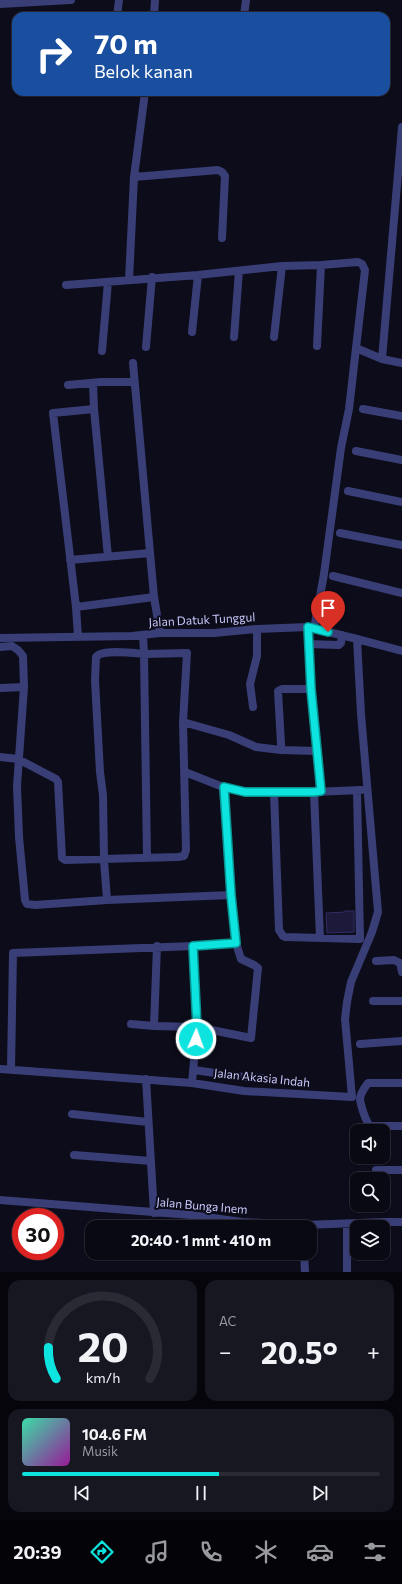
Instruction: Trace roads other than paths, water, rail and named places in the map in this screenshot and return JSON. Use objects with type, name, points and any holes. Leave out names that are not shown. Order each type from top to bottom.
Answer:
[{"type":"street","points":[[0,4],[71,0]]},
{"type":"street","points":[[118,12],[119,0]]},
{"type":"street","points":[[154,12],[155,0]]},
{"type":"street","points":[[244,12],[246,0]]},
{"type":"street","points":[[129,280],[134,177],[144,96]]},
{"type":"street","points":[[382,359],[402,127]]},
{"type":"street","points":[[134,177],[218,170],[222,172],[225,176],[222,238]]},
{"type":"street","points":[[66,285],[152,277],[198,275],[282,266],[358,262],[362,264],[365,270],[349,409],[341,448],[324,574],[308,644],[317,751],[320,938]]},
{"type":"street","points":[[317,346],[321,265]]},
{"type":"street","points":[[274,337],[282,266]]},
{"type":"street","points":[[234,337],[239,271]]},
{"type":"street","points":[[192,332],[198,275]]},
{"type":"street","points":[[146,347],[152,277]]},
{"type":"street","points":[[102,351],[108,282]]},
{"type":"street","points":[[356,348],[364,353],[382,359],[402,363]]},
{"type":"street","points":[[133,363],[154,597],[160,633]]},
{"type":"street","points":[[68,385],[134,382]]},
{"type":"street","points":[[93,383],[94,409],[108,557]]},
{"type":"street","points":[[78,637],[76,607],[53,413],[94,409]]},
{"type":"street","points":[[363,409],[402,416]]},
{"type":"street","points":[[356,451],[402,460]]},
{"type":"street","points":[[348,491],[402,502]]},
{"type":"street","points":[[340,533],[402,545]]},
{"type":"street","points":[[70,560],[150,553]]},
{"type":"street","points":[[333,576],[402,593]]},
{"type":"street","points":[[76,607],[154,597]]},
{"type":"street","name":"Jalan Datuk Tunggul","points":[[0,638],[143,635],[160,633],[214,633],[257,629],[311,628],[402,651]]},
{"type":"street","points":[[253,707],[250,684],[257,656],[257,629]]},
{"type":"street","points":[[143,635],[147,858]]},
{"type":"street","points":[[308,644],[339,645],[341,643],[342,635]]},
{"type":"street","points":[[352,1097],[345,1013],[351,982],[372,932],[378,912],[361,714],[358,639]]},
{"type":"street","points":[[0,647],[12,646],[23,656],[24,687],[17,786],[19,837],[25,900],[27,904],[34,905],[108,900],[231,895]]},
{"type":"street","points":[[0,757],[18,759],[56,779],[58,782],[62,858],[65,860],[104,860],[184,856],[186,850],[183,722],[188,653],[144,654],[106,652],[98,654],[96,657],[95,680],[100,772],[103,794],[104,860],[108,900]]},
{"type":"street","points":[[0,688],[24,687]]},
{"type":"street","points":[[281,750],[278,691],[282,689],[311,689]]},
{"type":"street","points":[[183,722],[229,735],[256,747],[281,750],[317,751]]},
{"type":"street","points":[[185,772],[224,787],[245,792],[368,790]]},
{"type":"street","points":[[131,1024],[197,1027],[251,1038],[258,968],[241,959],[236,943],[231,895],[224,787]]},
{"type":"street","points":[[274,792],[279,930],[285,937],[360,939],[357,790]]},
{"type":"street","points":[[11,1069],[13,953],[236,943]]},
{"type":"street","points":[[154,1026],[157,946]]},
{"type":"street","points":[[192,1083],[197,1027],[193,946]]},
{"type":"street","points":[[376,961],[394,960],[400,963],[402,972]]},
{"type":"street","points":[[373,1002],[402,1001]]},
{"type":"street","points":[[360,1044],[402,1041]]},
{"type":"street","name":"Jalan Akasia Indah","points":[[0,1069],[192,1083],[244,1091],[360,1098]]},
{"type":"street","points":[[194,1070],[243,1077],[262,1078]]},
{"type":"street","points":[[146,1079],[154,1213]]},
{"type":"street","points":[[402,1083],[368,1083],[364,1087],[360,1098],[366,1123],[370,1126],[402,1126]]},
{"type":"street","points":[[72,1114],[148,1122]]},
{"type":"street","points":[[74,1155],[151,1161]]},
{"type":"street","points":[[376,1170],[402,1170]]},
{"type":"street","name":"Jalan Bunga Inem","points":[[0,1200],[78,1205],[154,1213],[191,1215],[227,1220]]},
{"type":"street","name":"Jalan Bunga Inem","points":[[317,1225],[402,1222]]},
{"type":"street","points":[[347,1224],[348,1272]]},
{"type":"street","points":[[304,1260],[305,1272]]}]
